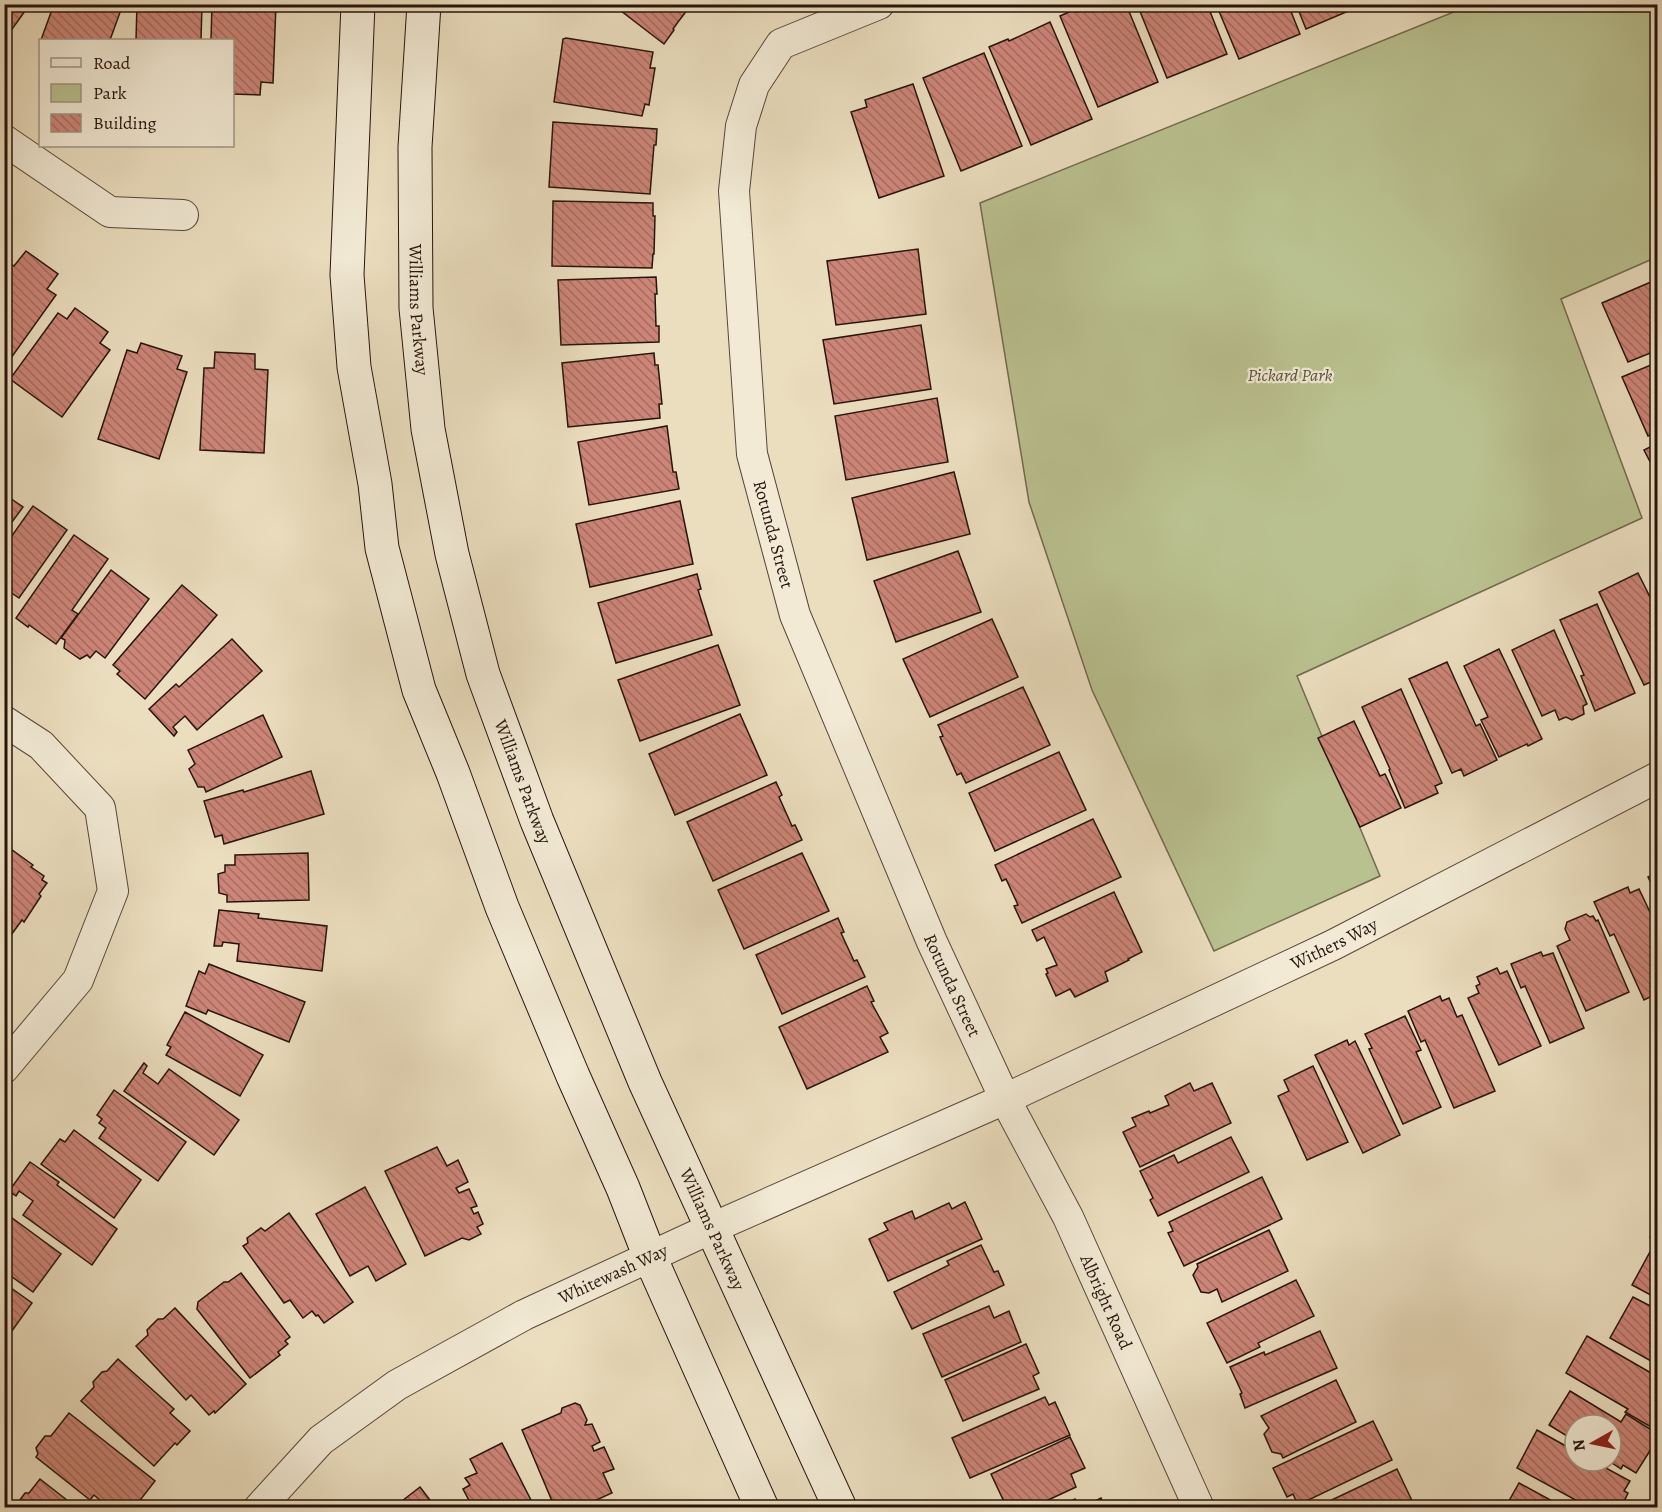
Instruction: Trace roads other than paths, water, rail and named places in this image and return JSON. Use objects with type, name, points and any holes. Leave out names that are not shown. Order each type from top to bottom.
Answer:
[{"type":"main road","points":[[358,4],[347,275],[354,367],[375,484],[382,548],[419,690],[453,773],[502,907],[623,1188],[650,1257],[762,1508]]},
{"type":"main road","name":"Williams Parkway","points":[[424,4],[415,147],[416,308],[428,429],[452,554],[483,674],[537,821],[645,1082],[840,1508]]},
{"type":"street","name":"Rotunda Street","points":[[879,4],[782,44],[754,85],[741,126],[734,191],[752,454],[795,615],[932,942],[1005,1099]]},
{"type":"street","points":[[4,140],[110,212],[183,215]]},
{"type":"street","points":[[4,721],[41,745],[100,808],[113,891],[78,980],[4,1068]]},
{"type":"street","name":"Withers Way","points":[[1005,1099],[1333,945],[1658,777]]},
{"type":"street","name":"Whitewash Way","points":[[259,1508],[321,1440],[397,1385],[524,1315],[712,1228],[1005,1099]]},
{"type":"street","name":"Albright Road","points":[[1005,1099],[1068,1217],[1199,1508]]},
{"type":"park label","name":"Pickard Park","points":[[1290,375]]}]
